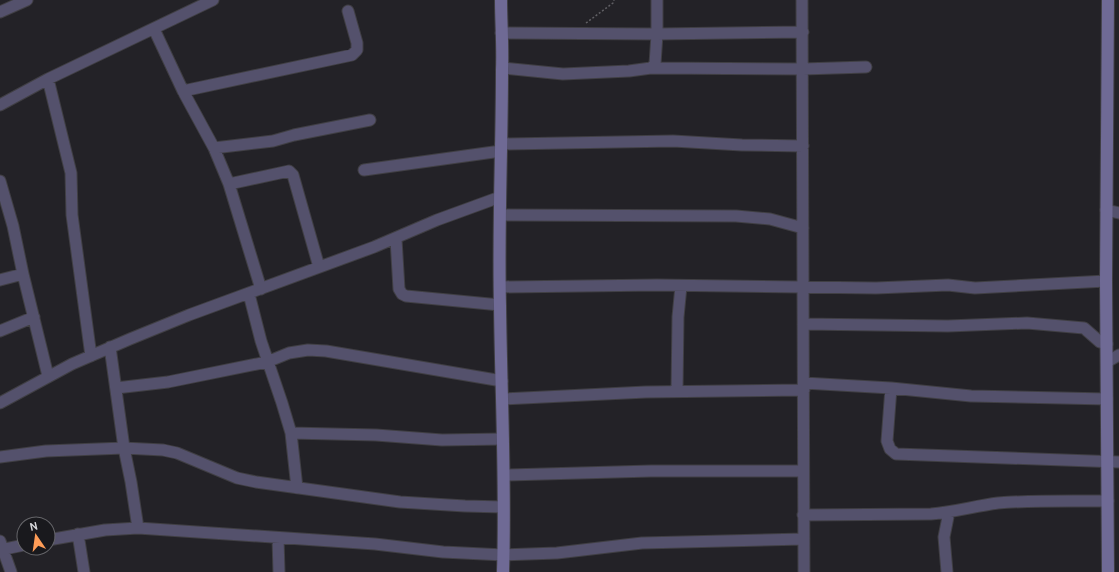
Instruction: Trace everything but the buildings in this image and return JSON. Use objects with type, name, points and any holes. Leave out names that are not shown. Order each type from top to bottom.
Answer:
[{"type":"street","points":[[0,12],[27,0]]},
{"type":"street","points":[[0,104],[48,79],[213,0]]},
{"type":"street","points":[[501,0],[502,68],[500,305],[504,475],[503,572]]},
{"type":"street","points":[[651,68],[655,64],[657,0]]},
{"type":"street","points":[[802,0],[804,572]]},
{"type":"street","points":[[1108,0],[1106,210],[1107,399],[1114,462],[1108,501],[1108,572]]},
{"type":"street","points":[[183,91],[352,55],[357,50],[357,43],[348,11]]},
{"type":"street","points":[[154,28],[183,91],[214,148],[229,184],[261,288]]},
{"type":"street","points":[[501,33],[657,34],[803,32]]},
{"type":"street","points":[[502,68],[563,74],[629,71],[651,68],[803,69],[866,66]]},
{"type":"street","points":[[48,79],[71,173],[72,215],[90,356]]},
{"type":"street","points":[[214,148],[273,141],[294,135],[370,120]]},
{"type":"street","points":[[364,170],[501,148],[673,142],[803,146]]},
{"type":"street","points":[[229,184],[289,171],[293,175],[319,267]]},
{"type":"street","points":[[0,181],[13,226],[48,376]]},
{"type":"street","points":[[0,403],[48,376],[90,356],[189,315],[396,239],[437,220],[500,197]]},
{"type":"street","points":[[1106,210],[1119,213]]},
{"type":"street","points":[[500,215],[736,216],[770,219],[803,228]]},
{"type":"street","points":[[396,239],[399,284],[402,294],[406,296],[500,305]]},
{"type":"street","points":[[0,280],[23,274]]},
{"type":"street","points":[[500,287],[681,286],[876,288],[948,285],[976,288],[1106,281]]},
{"type":"street","points":[[677,391],[678,317],[681,286]]},
{"type":"street","points":[[249,294],[267,362],[291,433],[297,488]]},
{"type":"street","points":[[0,331],[34,317]]},
{"type":"street","points":[[803,324],[948,326],[1027,323],[1084,328],[1100,342],[1107,344]]},
{"type":"street","points":[[110,348],[124,448],[138,528]]},
{"type":"street","points":[[116,388],[168,382],[267,362],[295,352],[308,350],[502,381]]},
{"type":"street","points":[[1107,362],[1119,355]]},
{"type":"street","points":[[503,399],[804,386],[891,388],[971,396],[1107,399]]},
{"type":"street","points":[[891,388],[887,441],[890,449],[896,454],[1114,462]]},
{"type":"street","points":[[291,433],[376,435],[458,441],[503,440]]},
{"type":"street","points":[[0,457],[46,450],[124,448],[163,450],[177,453],[238,478],[297,488],[400,502],[503,507]]},
{"type":"street","points":[[504,475],[651,471],[803,471]]},
{"type":"street","points":[[803,515],[931,514],[996,504],[1039,500],[1108,501]]},
{"type":"street","points":[[947,572],[944,537],[949,512]]},
{"type":"street","points":[[56,538],[105,530],[138,528],[375,544],[443,552],[504,555],[557,553],[642,543],[804,539]]},
{"type":"street","points":[[78,534],[84,572]]},
{"type":"street","points":[[278,538],[279,572]]},
{"type":"street","points":[[10,572],[1,546],[16,545]]},
{"type":"path","points":[[571,34],[613,3],[614,0]]}]
